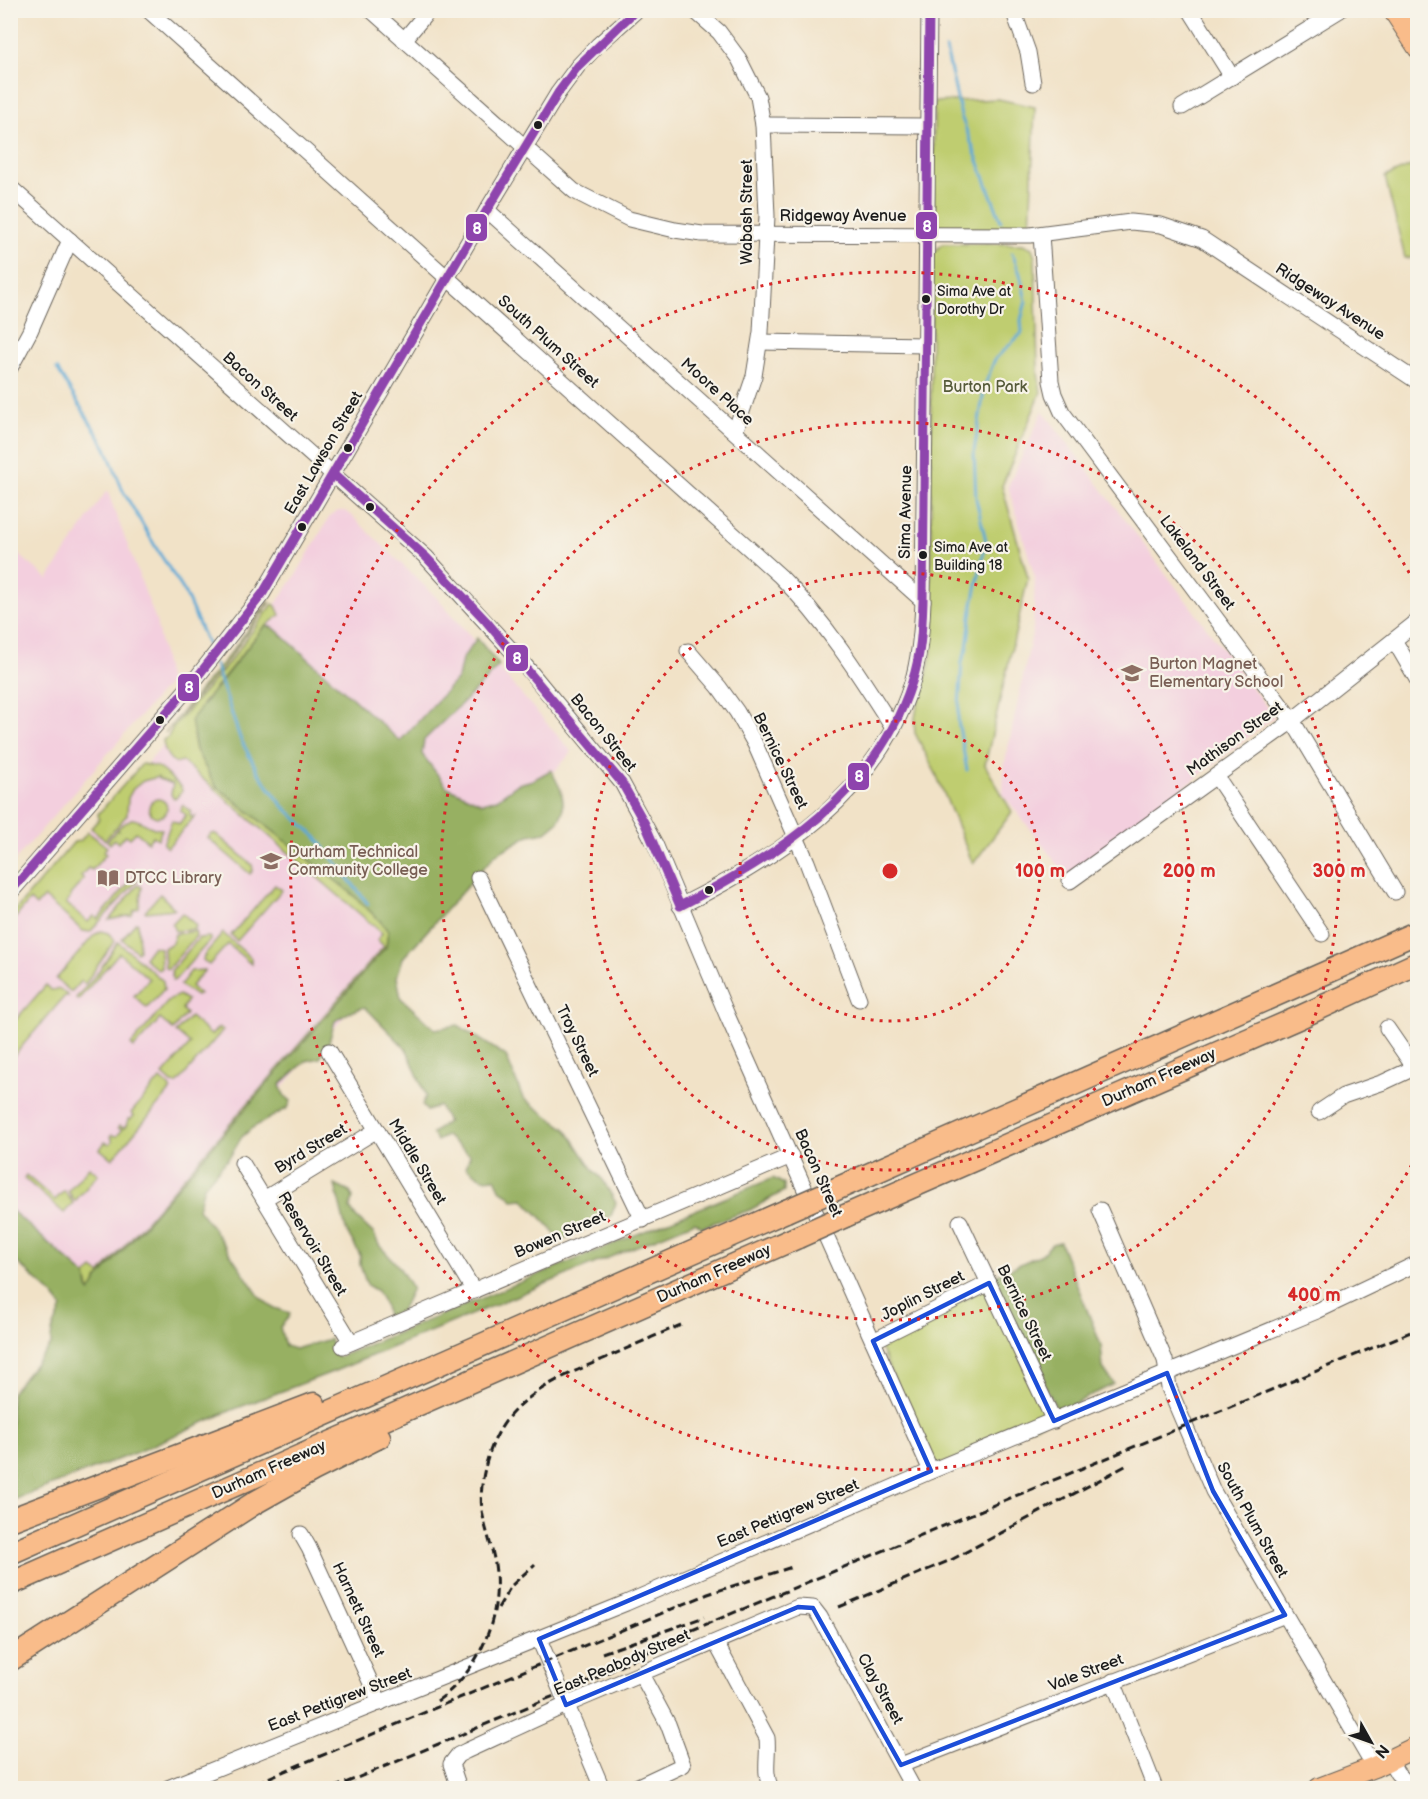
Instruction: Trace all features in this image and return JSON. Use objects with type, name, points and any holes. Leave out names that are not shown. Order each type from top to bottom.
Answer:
[{"type":"highway","name":"Durham Freeway","points":[[10,1553],[1413,933]]},
{"type":"highway","name":"Durham Freeway","points":[[10,1584],[1418,963]]},
{"type":"highway","points":[[1372,984],[1418,976]]},
{"type":"highway","points":[[10,1520],[296,1410],[535,1322]]},
{"type":"highway","points":[[10,1660],[284,1485],[377,1438],[519,1360]]},
{"type":"highway","points":[[10,1677],[129,1583]]},
{"type":"main road","points":[[1393,10],[1418,48]]},
{"type":"main road","points":[[1319,1788],[1418,1746]]},
{"type":"street","name":"South Plum Street","points":[[148,10],[786,582],[810,608],[852,665],[893,728]]},
{"type":"street","name":"Ridgeway Avenue","points":[[371,10],[574,191],[629,219],[702,234],[1041,234],[1137,222],[1161,225],[1193,235],[1418,382]]},
{"type":"street","points":[[404,40],[429,10]]},
{"type":"street","name":"East Lawson Street","points":[[10,893],[223,646],[263,593],[447,277],[558,93],[578,66],[637,10]]},
{"type":"street","name":"Wabash Street","points":[[694,10],[719,32],[739,59],[758,97],[763,125],[766,234],[760,342],[750,391],[735,432]]},
{"type":"street","name":"Sima Avenue","points":[[680,906],[749,870],[796,837],[829,809],[865,771],[893,728],[906,699],[917,664],[923,601],[929,10]]},
{"type":"street","points":[[1013,10],[1028,52],[1033,84]]},
{"type":"street","points":[[1190,10],[1232,76]]},
{"type":"street","points":[[1182,107],[1340,10]]},
{"type":"street","points":[[763,125],[927,126]]},
{"type":"street","name":"Bacon Street","points":[[10,187],[426,557],[505,643],[622,783],[645,824],[727,1015],[932,1471]]},
{"type":"street","name":"Moore Place","points":[[487,210],[923,601]]},
{"type":"street","name":"Lakeland Street","points":[[1041,234],[1052,381],[1058,404],[1067,420],[1292,720],[1395,892]]},
{"type":"street","points":[[10,368],[30,331],[70,240]]},
{"type":"street","points":[[760,342],[925,345]]},
{"type":"street","name":"Mathison Street","points":[[1070,881],[1292,720],[1418,621]]},
{"type":"street","points":[[1394,640],[1418,681]]},
{"type":"street","name":"Bernice Street","points":[[688,651],[719,687],[745,725],[773,782],[796,837],[859,999]]},
{"type":"street","points":[[1216,776],[1322,934]]},
{"type":"street","name":"Troy Street","points":[[478,878],[643,1220]]},
{"type":"street","points":[[1319,1112],[1343,1096],[1416,1071],[1387,1028]]},
{"type":"street","name":"Middle Street","points":[[329,1051],[474,1291]]},
{"type":"street","name":"Byrd Street","points":[[264,1199],[376,1130]]},
{"type":"street","name":"Bowen Street","points":[[347,1344],[791,1156]]},
{"type":"street","name":"Reservoir Street","points":[[242,1163],[347,1344]]},
{"type":"street","name":"South Plum Street","points":[[1100,1210],[1165,1360],[1169,1388],[1212,1491],[1285,1615],[1382,1763],[1397,1773],[1412,1788]]},
{"type":"street","name":"Bernice Street","points":[[960,1222],[1054,1420]]},
{"type":"street","name":"East Pettigrew Street","points":[[168,1788],[539,1640],[932,1471],[1317,1311],[1418,1263]]},
{"type":"street","name":"Joplin Street","points":[[873,1341],[989,1283]]},
{"type":"street","name":"Harnett Street","points":[[301,1534],[380,1703]]},
{"type":"street","name":"East Peabody Street","points":[[459,1788],[451,1764],[458,1755],[566,1705],[798,1607],[813,1608]]},
{"type":"street","name":"Clay Street","points":[[813,1608],[914,1788]]},
{"type":"street","name":"Vale Street","points":[[901,1765],[1285,1615]]},
{"type":"street","points":[[539,1640],[602,1788]]},
{"type":"street","points":[[716,1643],[767,1738],[766,1776],[771,1788]]},
{"type":"street","points":[[634,1788],[683,1765],[668,1724],[640,1674]]},
{"type":"street","points":[[1113,1682],[1155,1788]]},
{"type":"highlighted area","points":[[989,1283],[1054,1421],[1167,1373],[1213,1491],[1285,1615],[901,1765],[813,1608],[798,1607],[566,1705],[539,1639],[931,1471],[873,1341]]},
{"type":"shaded area","name":"Burton Magnet Elementary School","points":[[1043,411],[1274,717],[1068,878],[1003,794],[1004,767],[1033,629],[1035,578],[1008,486]]},
{"type":"shaded area","points":[[107,490],[156,621],[169,683],[11,865],[11,548],[48,579]]},
{"type":"shaded area","name":"Durham Technical Community College","points":[[338,511],[345,511],[352,516],[436,597],[572,752],[530,798],[532,801],[83,1317],[11,1254],[11,921],[197,706],[250,641],[296,575],[330,516]]},
{"type":"green space","points":[[998,99],[1035,107],[1030,230],[946,230],[935,223],[933,216],[934,102]]},
{"type":"green space","points":[[1413,165],[1417,168],[1417,257],[1405,258],[1385,177]]},
{"type":"green space","name":"Burton Park","points":[[942,244],[1023,244],[1032,248],[1035,257],[1038,373],[1041,392],[1002,486],[1028,578],[985,765],[1012,812],[973,864],[936,774],[915,733],[915,716],[931,656],[934,619],[931,591],[931,256]]},
{"type":"green space","points":[[270,602],[221,669],[165,733],[233,650]]},
{"type":"green space","points":[[273,604],[280,615],[262,629],[202,704],[193,736],[196,750],[215,785],[350,892],[381,922],[388,931],[386,947],[90,1293],[86,1276],[93,1269],[100,1274],[384,946],[377,940],[382,933],[182,761],[176,763],[168,757],[165,751],[163,740],[168,737],[173,727],[224,669]]},
{"type":"green space","points":[[267,626],[274,628],[400,741],[458,678],[462,659],[477,638],[499,665],[424,740],[422,754],[447,787],[482,803],[497,799],[518,784],[533,780],[551,770],[561,790],[563,811],[558,822],[546,832],[529,835],[495,855],[403,958],[397,977],[401,998],[435,1029],[458,1025],[506,1056],[523,1098],[567,1130],[593,1170],[603,1180],[616,1203],[611,1216],[560,1241],[523,1199],[513,1200],[501,1191],[495,1178],[483,1179],[466,1167],[470,1155],[446,1136],[437,1141],[432,1134],[448,1121],[439,1106],[427,1111],[422,1105],[426,1096],[407,1050],[365,1007],[350,1012],[335,1021],[328,1045],[320,1058],[306,1061],[280,1085],[284,1095],[291,1101],[288,1108],[252,1128],[241,1138],[231,1155],[204,1186],[198,1209],[259,1296],[272,1307],[290,1313],[280,1327],[285,1346],[295,1349],[330,1339],[333,1352],[339,1357],[773,1178],[784,1184],[784,1191],[750,1210],[702,1227],[695,1222],[335,1371],[232,1410],[137,1452],[11,1501],[11,1393],[51,1345],[53,1330],[62,1307],[51,1293],[11,1257],[11,1210],[86,1276],[90,1292],[97,1280],[386,947],[388,931],[381,922],[350,892],[215,785],[196,750],[191,720],[262,629]]},
{"type":"green space","points":[[142,764],[158,767],[181,787],[182,791],[176,798],[173,798],[171,794],[173,784],[158,779],[158,777],[143,781],[133,789],[128,798],[127,815],[105,840],[91,828],[99,819],[98,814]]},
{"type":"green space","points":[[158,799],[164,802],[167,808],[164,814],[158,817],[152,814],[149,808],[152,802]]},
{"type":"green space","points":[[183,805],[191,812],[191,817],[195,816],[167,848],[163,844],[172,820],[179,824],[186,815],[180,810]]},
{"type":"green space","points":[[131,819],[162,829],[158,839],[153,836],[148,842],[136,832],[130,838],[126,835],[118,843],[114,839],[110,844],[107,841],[117,830],[119,831],[118,828]]},
{"type":"green space","points":[[88,832],[107,847],[103,852],[106,854],[92,870],[88,868],[81,876],[84,879],[66,903],[88,922],[94,916],[98,919],[135,876],[139,879],[90,932],[83,931],[44,897],[36,906],[30,900],[11,923],[11,915],[74,842],[80,841]]},
{"type":"green space","points":[[211,834],[216,834],[252,865],[253,870],[250,874],[208,838]]},
{"type":"green space","points":[[138,885],[142,887],[139,908],[134,910],[132,915],[109,920]]},
{"type":"green space","points":[[275,885],[282,890],[237,941],[231,935]]},
{"type":"green space","points":[[160,894],[175,909],[146,912],[145,911]]},
{"type":"green space","points":[[182,913],[196,925],[195,929],[175,931],[172,924]]},
{"type":"green space","points":[[136,922],[138,923],[139,950],[137,952],[122,939]]},
{"type":"green space","points":[[101,931],[108,933],[115,940],[85,984],[81,981],[71,992],[56,979],[94,935]]},
{"type":"green space","points":[[195,931],[196,936],[168,969],[165,968],[164,948],[172,943],[175,934]]},
{"type":"green space","points":[[223,933],[251,958],[251,964],[228,944],[209,965],[203,960],[205,954]]},
{"type":"green space","points":[[209,937],[211,939],[173,981],[171,971],[199,938]]},
{"type":"green space","points":[[118,942],[163,981],[164,989],[147,1008],[134,996],[149,979],[119,953],[78,1000],[76,998],[99,971]]},
{"type":"green space","points":[[153,946],[160,948],[161,968],[158,970],[144,958]]},
{"type":"green space","points":[[205,970],[191,986],[199,994],[196,996],[180,985],[191,971]]},
{"type":"green space","points":[[46,985],[50,990],[60,989],[68,996],[65,996],[11,1059],[11,1025]]},
{"type":"green space","points":[[179,995],[187,1000],[182,1009],[186,1014],[173,1030],[160,1019],[134,1048],[131,1045],[170,999]]},
{"type":"green space","points":[[190,1017],[211,1035],[219,1027],[223,1030],[177,1084],[172,1083],[163,1075],[190,1044],[176,1032]]},
{"type":"green space","points":[[160,1079],[171,1090],[112,1159],[100,1149],[105,1142],[109,1144],[112,1142],[111,1135],[117,1136],[122,1130],[118,1128],[119,1126],[124,1128],[126,1126],[128,1119],[134,1116],[131,1113]]},
{"type":"green space","points":[[89,1167],[98,1174],[75,1201],[68,1191]]},
{"type":"green space","points":[[26,1175],[55,1200],[64,1191],[73,1203],[64,1213],[24,1178]]},
{"type":"green space","points":[[335,1185],[350,1192],[353,1197],[350,1208],[374,1234],[379,1245],[399,1267],[412,1288],[401,1311],[387,1317],[385,1306],[377,1291],[367,1285],[360,1265],[360,1255],[346,1230]]},
{"type":"green space","points":[[1060,1242],[1101,1345],[1103,1368],[1114,1384],[1058,1412],[992,1277],[1042,1254],[1052,1244]]},
{"type":"green space","points":[[988,1287],[1051,1419],[933,1468],[878,1343]]},
{"type":"waterway","points":[[946,49],[961,116],[1001,221]]},
{"type":"waterway","points":[[967,770],[958,721],[962,661],[967,648],[972,609],[986,541],[976,499],[974,451],[985,385],[995,359],[1022,333],[1021,320],[1026,301],[1012,253]]},
{"type":"waterway","points":[[10,266],[16,271]]},
{"type":"waterway","points":[[57,369],[106,448],[123,491],[184,591],[211,652]]},
{"type":"waterway","points":[[215,664],[240,738],[258,772],[282,805],[316,837],[368,904]]},
{"type":"railway","points":[[437,1701],[464,1676],[483,1645],[490,1628],[496,1592],[495,1567],[483,1516],[482,1489],[487,1459],[506,1420],[524,1401],[555,1381],[681,1325]]},
{"type":"railway","points":[[333,1788],[597,1678],[685,1633],[1418,1329]]},
{"type":"railway","points":[[839,1607],[951,1560],[1129,1464]]},
{"type":"railway","points":[[498,1608],[511,1586],[535,1564]]},
{"type":"railway","points":[[244,1788],[708,1594],[792,1567]]},
{"type":"railway","points":[[602,1653],[704,1617]]},
{"type":"transit line","name":"8","points":[[10,892],[194,681],[263,593],[558,93],[578,66],[636,10]]},
{"type":"transit line","name":"8","points":[[333,474],[426,557],[486,621],[622,783],[645,824],[680,906],[753,865],[787,842],[820,816],[849,788],[875,757],[896,721],[912,682],[919,652],[923,601],[929,10]]},
{"type":"place","name":"Sima Ave at Dorothy Dr","points":[[926,299]]},
{"type":"place","name":"Sima Ave at Building 18","points":[[923,555]]},
{"type":"place","name":"Burton Magnet Elementary School","points":[[1132,673]]},
{"type":"place","name":"Durham Technical Community College","points":[[271,861]]},
{"type":"place","name":"DTCC Library","points":[[108,878]]}]
